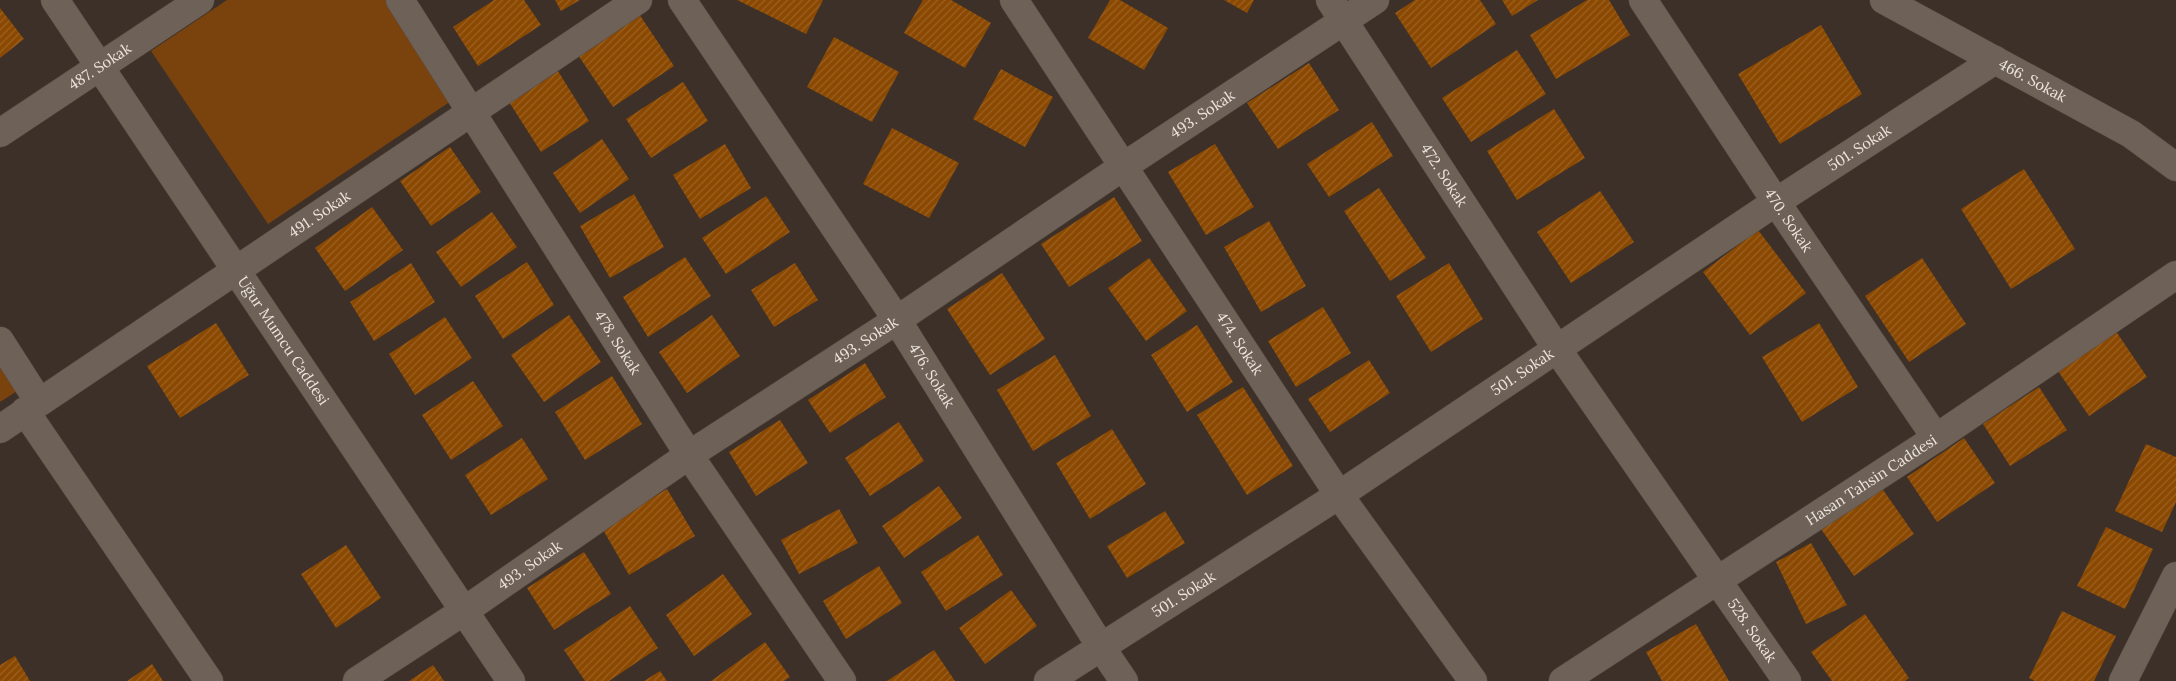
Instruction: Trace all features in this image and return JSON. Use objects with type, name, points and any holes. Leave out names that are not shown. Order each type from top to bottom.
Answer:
[{"type":"street","name":"Uğur Mumcu Caddesi","points":[[55,0],[511,681]]},
{"type":"street","name":"487. Sokak","points":[[0,133],[200,0]]},
{"type":"street","name":"478. Sokak","points":[[400,0],[473,112],[689,455],[842,681]]},
{"type":"street","name":"491. Sokak","points":[[0,429],[638,0]]},
{"type":"street","name":"476. Sokak","points":[[682,0],[897,320],[1124,681]]},
{"type":"street","name":"474. Sokak","points":[[1014,0],[1338,495],[1473,681]]},
{"type":"street","name":"493. Sokak","points":[[357,681],[464,611],[689,455],[897,320],[1124,166],[1337,11],[1375,0]]},
{"type":"street","name":"470. Sokak","points":[[1643,0],[1776,202],[1936,438]]},
{"type":"street","name":"466. Sokak","points":[[1884,0],[2131,134],[2176,168]]},
{"type":"street","name":"472. Sokak","points":[[1337,11],[1557,350],[1718,580]]},
{"type":"street","name":"501. Sokak","points":[[1048,681],[1338,495],[1776,202],[1994,60]]},
{"type":"street","name":"Hasan Tahsin Caddesi","points":[[1563,681],[1936,438],[2176,275]]},
{"type":"street","points":[[0,341],[32,407],[209,681]]},
{"type":"street","points":[[2123,681],[2176,576]]},
{"type":"street","name":"528. Sokak","points":[[1718,580],[1787,681]]},
{"type":"shaded area","points":[[227,0],[387,0],[454,99],[268,224],[151,51]]},
{"type":"shaded area","points":[[0,364],[17,391],[0,402]]},
{"type":"building","points":[[494,0],[524,0],[541,25],[478,66],[453,27]]},
{"type":"building","points":[[555,0],[580,0],[561,11]]},
{"type":"building","points":[[737,0],[823,0],[806,34]]},
{"type":"building","points":[[923,0],[951,0],[991,23],[965,68],[904,33]]},
{"type":"building","points":[[1110,0],[1120,0],[1168,28],[1144,70],[1088,38]]},
{"type":"building","points":[[1224,0],[1254,0],[1247,13]]},
{"type":"building","points":[[1415,0],[1480,0],[1496,24],[1431,68],[1395,13]]},
{"type":"building","points":[[1502,0],[1538,0],[1512,16]]},
{"type":"building","points":[[1587,0],[1609,0],[1630,35],[1556,79],[1530,35]]},
{"type":"building","points":[[0,8],[24,39],[0,58]]},
{"type":"building","points":[[639,14],[674,66],[613,107],[578,55]]},
{"type":"building","points":[[1821,25],[1862,94],[1780,144],[1738,74]]},
{"type":"building","points":[[834,37],[899,72],[872,122],[807,87]]},
{"type":"building","points":[[1517,50],[1546,94],[1471,142],[1442,98]]},
{"type":"building","points":[[1309,63],[1339,110],[1278,149],[1247,103]]},
{"type":"building","points":[[1001,69],[1053,97],[1025,147],[973,119]]},
{"type":"building","points":[[558,71],[589,121],[541,152],[509,102]]},
{"type":"building","points":[[683,82],[708,121],[651,158],[626,119]]},
{"type":"building","points":[[1554,109],[1585,158],[1517,200],[1487,151]]},
{"type":"building","points":[[1372,122],[1393,156],[1329,197],[1307,164]]},
{"type":"building","points":[[892,128],[959,163],[929,218],[863,184]]},
{"type":"building","points":[[602,139],[629,179],[580,213],[553,173]]},
{"type":"building","points":[[725,144],[751,188],[700,219],[673,175]]},
{"type":"building","points":[[1215,144],[1254,207],[1206,235],[1168,172]]},
{"type":"building","points":[[450,147],[481,192],[431,226],[400,181]]},
{"type":"building","points":[[2024,169],[2075,249],[2011,289],[1961,209]]},
{"type":"building","points":[[1379,188],[1426,258],[1390,281],[1344,211]]},
{"type":"building","points":[[1600,191],[1634,242],[1571,283],[1537,232]]},
{"type":"building","points":[[634,194],[664,247],[610,278],[580,226]]},
{"type":"building","points":[[766,196],[790,232],[726,274],[702,238]]},
{"type":"building","points":[[1114,197],[1142,241],[1069,287],[1041,244]]},
{"type":"building","points":[[372,207],[403,250],[345,291],[315,248]]},
{"type":"building","points":[[492,212],[517,247],[461,287],[436,252]]},
{"type":"building","points":[[1269,221],[1306,286],[1261,312],[1224,247]]},
{"type":"building","points":[[1758,230],[1806,293],[1750,335],[1703,272]]},
{"type":"building","points":[[685,257],[711,296],[648,337],[623,297]]},
{"type":"building","points":[[1149,258],[1187,311],[1146,341],[1108,288]]},
{"type":"building","points":[[1922,258],[1966,324],[1909,362],[1865,296]]},
{"type":"building","points":[[527,262],[554,305],[503,339],[475,296]]},
{"type":"building","points":[[411,263],[435,302],[374,341],[350,302]]},
{"type":"building","points":[[795,263],[818,300],[774,327],[751,290]]},
{"type":"building","points":[[1449,263],[1483,319],[1431,352],[1396,296]]},
{"type":"building","points":[[1002,273],[1045,339],[990,375],[947,309]]},
{"type":"building","points":[[1323,307],[1351,353],[1296,387],[1268,341]]},
{"type":"building","points":[[569,315],[601,362],[544,402],[511,355]]},
{"type":"building","points":[[712,315],[740,356],[687,393],[659,352]]},
{"type":"building","points":[[445,317],[472,358],[415,395],[389,354]]},
{"type":"building","points":[[2109,321],[2147,377],[2089,416],[2051,361]]},
{"type":"building","points":[[216,323],[249,375],[180,418],[147,366]]},
{"type":"building","points":[[1819,323],[1858,387],[1802,422],[1762,357]]},
{"type":"building","points":[[1197,325],[1233,382],[1187,412],[1151,355]]},
{"type":"building","points":[[1055,355],[1091,416],[1033,451],[997,390]]},
{"type":"building","points":[[1369,360],[1390,393],[1330,432],[1308,399]]},
{"type":"building","points":[[865,363],[886,397],[830,433],[808,400]]},
{"type":"building","points":[[612,376],[642,424],[585,460],[555,412]]},
{"type":"building","points":[[473,381],[503,426],[451,460],[422,415]]},
{"type":"building","points":[[1243,387],[1293,466],[1247,495],[1197,415]]},
{"type":"building","points":[[2039,387],[2067,430],[2010,466],[1983,424]]},
{"type":"building","points":[[780,420],[808,463],[756,496],[729,452]]},
{"type":"building","points":[[899,422],[924,461],[870,496],[845,458]]},
{"type":"building","points":[[1112,429],[1146,484],[1090,519],[1056,463]]},
{"type":"building","points":[[522,438],[548,479],[491,515],[465,475]]},
{"type":"building","points":[[1964,438],[1995,483],[1937,522],[1907,477]]},
{"type":"building","points":[[2146,444],[2176,457],[2176,502],[2162,532],[2115,511]]},
{"type":"building","points":[[939,486],[962,518],[904,558],[882,526]]},
{"type":"building","points":[[1881,487],[1914,534],[1854,576],[1821,529]]},
{"type":"building","points":[[667,489],[695,536],[629,575],[602,528]]},
{"type":"building","points":[[839,509],[858,543],[799,574],[781,540]]},
{"type":"building","points":[[1165,511],[1185,543],[1127,578],[1107,546]]},
{"type":"building","points":[[2106,527],[2153,549],[2125,609],[2077,586]]},
{"type":"building","points":[[978,535],[1003,575],[946,611],[921,572]]},
{"type":"building","points":[[1811,543],[1847,605],[1806,624],[1776,562]]},
{"type":"building","points":[[346,545],[381,598],[336,628],[301,574]]},
{"type":"building","points":[[584,552],[611,594],[554,630],[527,588]]},
{"type":"building","points":[[879,566],[902,603],[846,639],[823,601]]},
{"type":"building","points":[[723,574],[752,614],[694,656],[666,615]]},
{"type":"building","points":[[1011,590],[1037,626],[985,664],[959,628]]},
{"type":"building","points":[[630,606],[658,648],[609,681],[585,681],[564,650]]},
{"type":"building","points":[[2062,611],[2116,636],[2094,681],[2035,681],[2029,678]]},
{"type":"building","points":[[1865,614],[1909,678],[1905,681],[1832,681],[1811,652]]},
{"type":"building","points":[[1696,624],[1729,681],[1662,681],[1646,652]]},
{"type":"building","points":[[765,642],[790,677],[784,681],[711,681]]},
{"type":"building","points":[[934,650],[955,681],[887,681]]},
{"type":"building","points":[[15,656],[30,681],[0,681],[0,665]]},
{"type":"building","points":[[152,664],[163,681],[127,681]]},
{"type":"building","points":[[433,665],[444,681],[409,681]]},
{"type":"building","points":[[660,671],[667,681],[644,681]]}]
